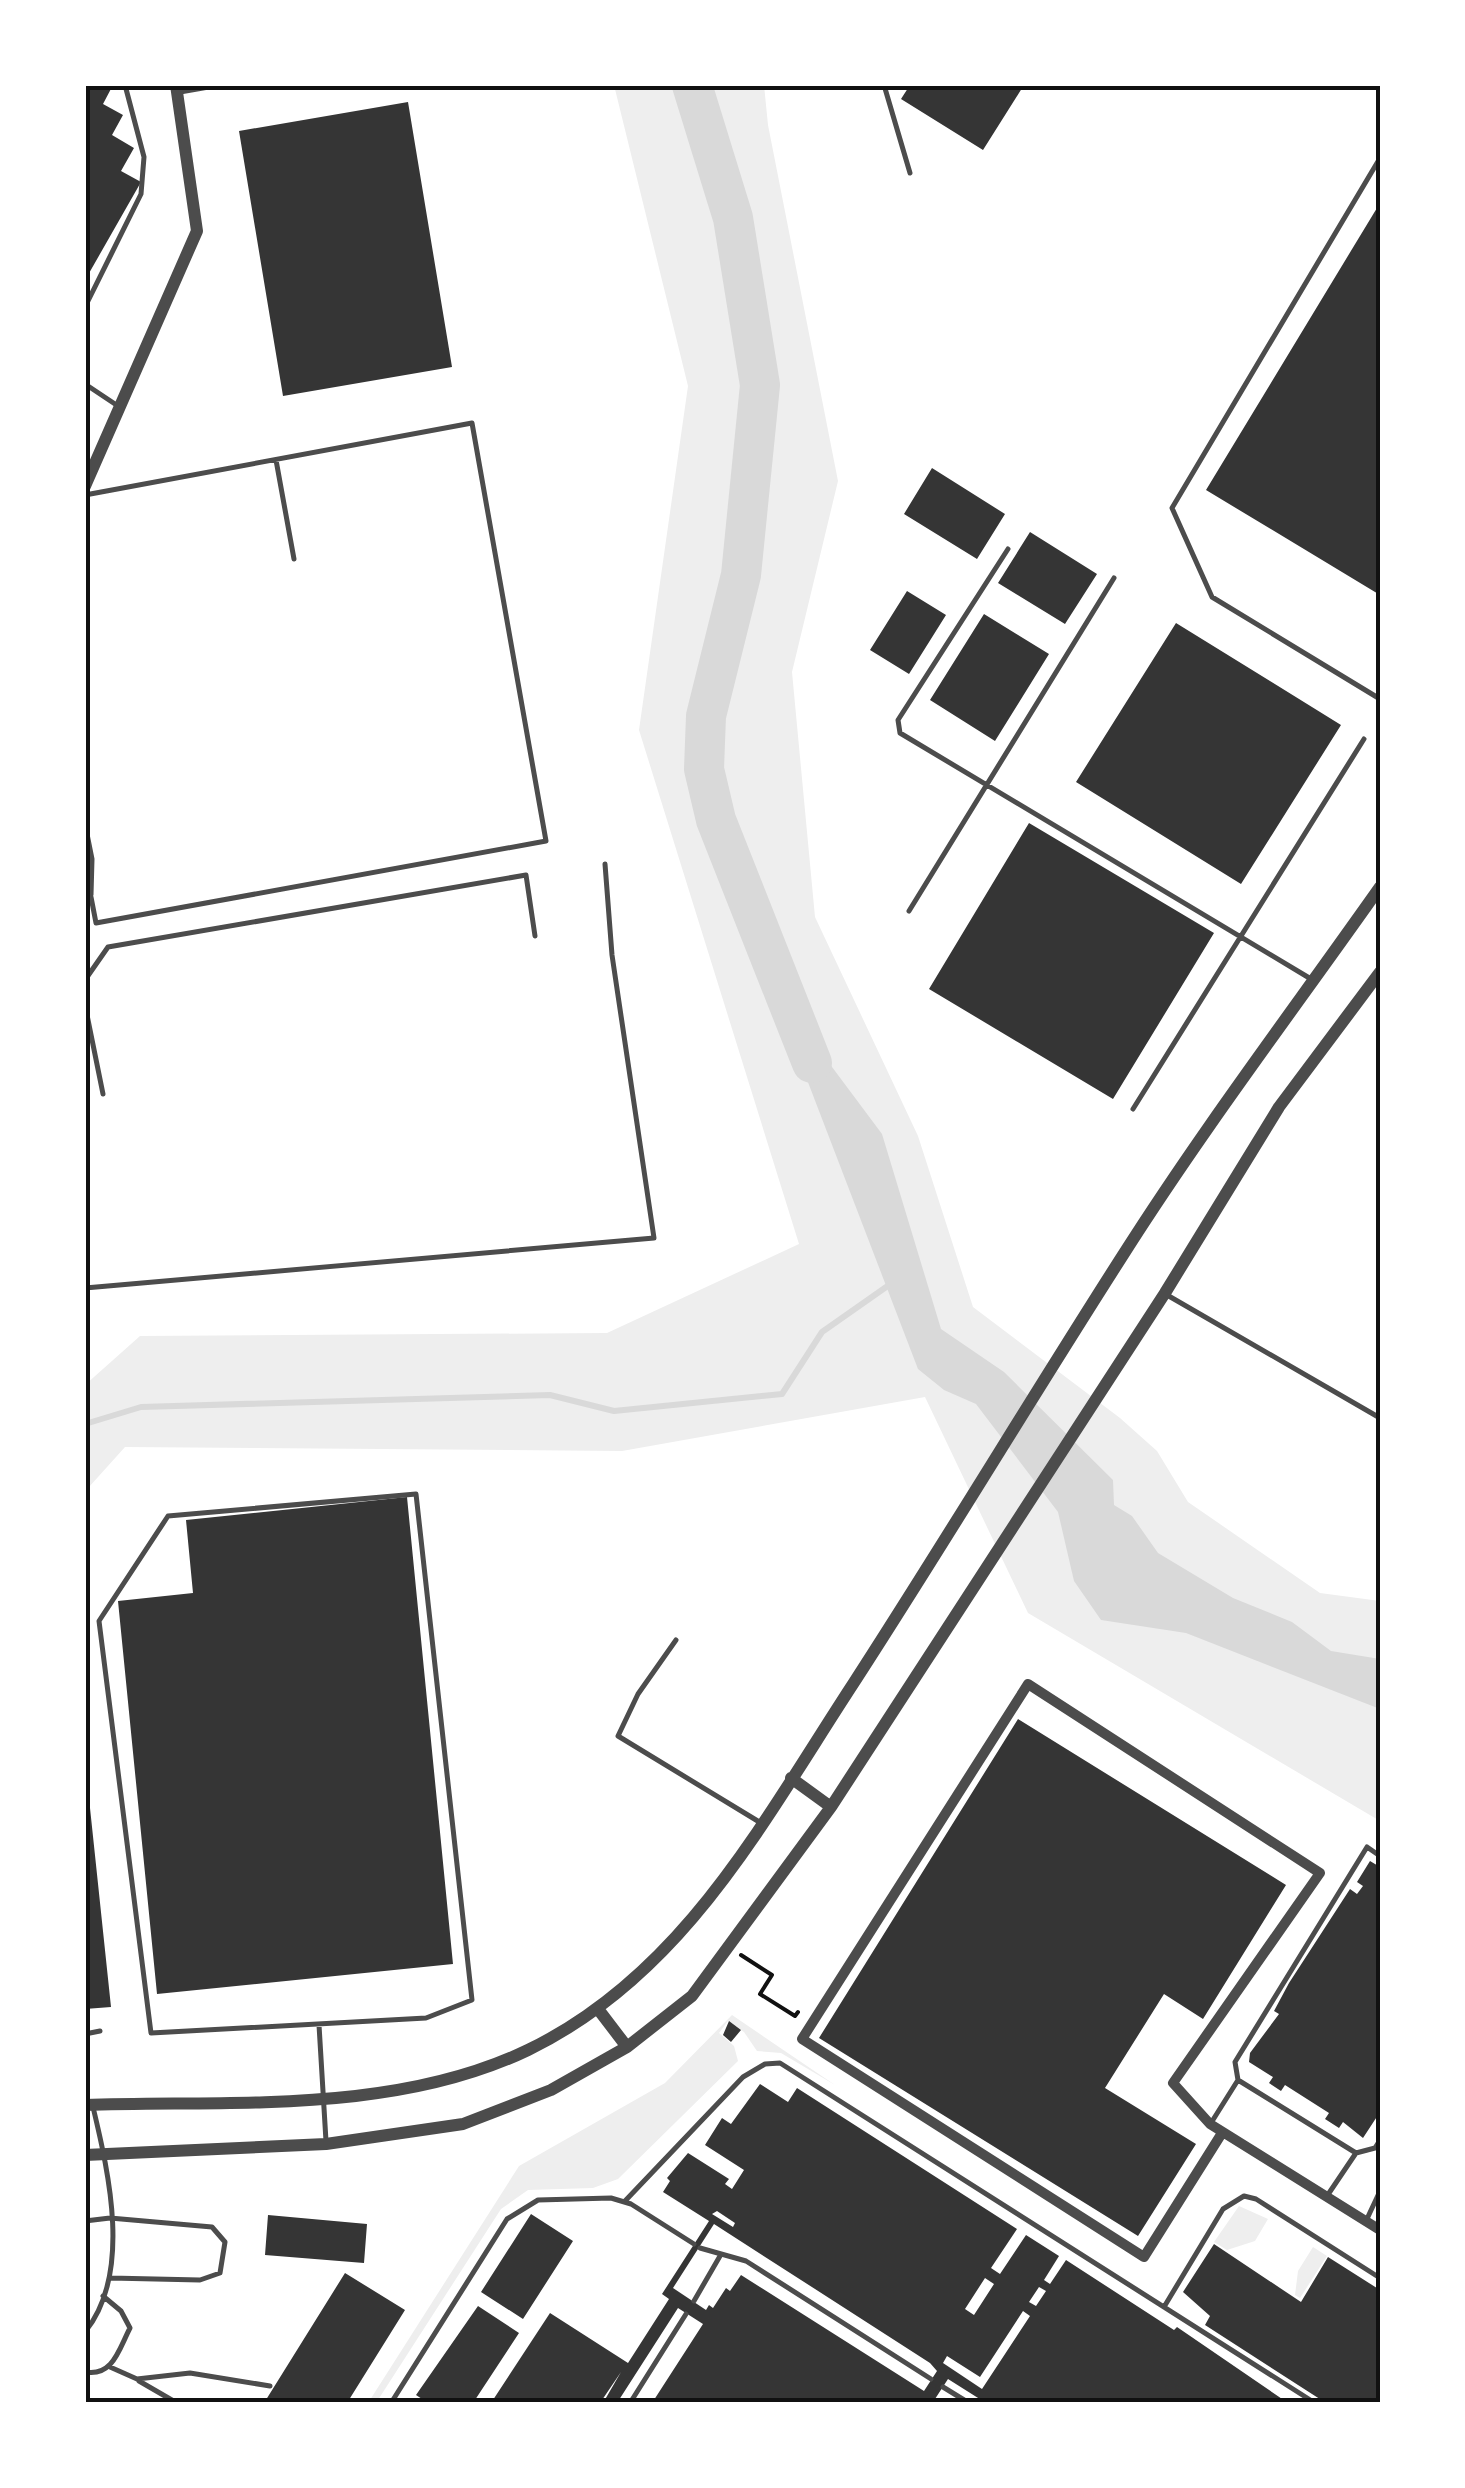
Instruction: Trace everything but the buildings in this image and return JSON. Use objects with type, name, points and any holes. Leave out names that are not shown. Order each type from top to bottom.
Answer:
[{"type":"street","points":[[85,486],[197,231],[177,89]]},
{"type":"street","points":[[89,2105],[326,2098],[444,2082],[527,2050],[598,2008],[688,1928],[938,1552],[1124,1253],[1380,886]]},
{"type":"street","points":[[85,2155],[326,2144],[462,2124],[551,2090],[627,2047],[692,1996],[831,1806],[1165,1293],[1279,1107],[1380,972]]},
{"type":"street","points":[[1222,2133],[1144,2256],[802,2039],[1028,1684],[1320,1873],[1173,2082],[1222,2133],[1380,2230]]},
{"type":"street","points":[[791,1778],[831,1806]]},
{"type":"street","points":[[598,2008],[627,2047]]},
{"type":"lane","points":[[85,307],[141,194],[144,156],[126,85]]},
{"type":"lane","points":[[177,89],[220,85]]},
{"type":"lane","points":[[884,85],[910,173]]},
{"type":"lane","points":[[1379,700],[1212,596],[1172,508],[1380,158]]},
{"type":"lane","points":[[85,384],[120,408]]},
{"type":"lane","points":[[85,494],[472,424],[546,841],[96,924],[88,898],[92,859],[85,824]]},
{"type":"lane","points":[[276,460],[294,558]]},
{"type":"lane","points":[[1008,549],[898,720],[900,732],[1314,981]]},
{"type":"lane","points":[[909,911],[1114,578]]},
{"type":"lane","points":[[1133,1110],[1364,739]]},
{"type":"lane","points":[[85,1288],[654,1238],[612,955],[605,864]]},
{"type":"lane","points":[[85,980],[108,946],[526,874],[535,936]]},
{"type":"lane","points":[[85,1005],[103,1094]]},
{"type":"lane","points":[[1165,1293],[1380,1418]]},
{"type":"lane","points":[[416,1494],[472,2000],[426,2018],[319,2025],[151,2033],[100,1621],[168,1516],[416,1494]]},
{"type":"lane","points":[[676,1640],[638,1694],[618,1736],[761,1823]]},
{"type":"lane","points":[[1210,2124],[1238,2080],[1236,2062],[1367,1847],[1380,1856]]},
{"type":"lane","points":[[319,2025],[326,2144]]},
{"type":"lane","points":[[85,2034],[100,2031]]},
{"type":"lane","points":[[625,2201],[743,2077],[766,2064],[780,2063],[1315,2403]]},
{"type":"lane","points":[[1238,2080],[1356,2153]]},
{"type":"lane","points":[[85,2332],[110,2278],[104,2153],[89,2105]]},
{"type":"lane","points":[[1328,2196],[1356,2153],[1375,2148],[1380,2140]]},
{"type":"lane","points":[[1366,2221],[1380,2191]]},
{"type":"lane","points":[[1164,2307],[1223,2209],[1244,2196],[1256,2199],[1380,2278]]},
{"type":"lane","points":[[391,2403],[513,2213],[546,2199],[625,2201],[697,2246],[746,2262],[931,2379]]},
{"type":"lane","points":[[85,2221],[110,2218],[212,2226],[225,2242],[226,2257],[220,2272],[200,2280],[110,2278]]},
{"type":"lane","points":[[694,2301],[720,2256]]},
{"type":"lane","points":[[85,2372],[97,2374],[110,2367],[130,2328],[121,2310],[102,2296]]},
{"type":"lane","points":[[630,2403],[686,2314]]},
{"type":"lane","points":[[110,2367],[177,2403]]},
{"type":"lane","points":[[137,2380],[190,2373],[270,2386]]},
{"type":"lane","points":[[944,2387],[969,2403]]},
{"type":"path","points":[[730,1949],[772,1975],[760,1994],[796,2016],[806,2000]]},
{"type":"shaded area","points":[[614,85],[764,85],[768,125],[838,481],[792,672],[815,917],[918,1136],[973,1307],[1120,1418],[1157,1451],[1188,1502],[1320,1593],[1380,1601],[1380,1821],[1028,1613],[925,1397],[622,1451],[125,1447],[89,1487],[85,1502],[85,1385],[140,1336],[607,1333],[799,1244],[639,730],[688,386]]},
{"type":"shaded area","points":[[791,1012],[882,1134],[941,1329],[1004,1372],[1113,1480],[1114,1505],[1132,1516],[1158,1553],[1233,1598],[1292,1622],[1331,1651],[1380,1659],[1380,1709],[1186,1633],[1101,1620],[1074,1581],[1058,1512],[976,1404],[944,1390],[918,1369],[801,1064]]},
{"type":"shaded area","points":[[732,2015],[835,2085],[781,2053],[757,2051],[744,2032],[728,2021],[719,2033],[734,2046],[738,2061],[618,2179],[593,2188],[528,2190],[501,2209],[376,2403],[368,2403],[519,2166],[665,2083]]},
{"type":"shaded area","points":[[1239,2206],[1268,2219],[1255,2241],[1227,2250],[1214,2242]]},
{"type":"shaded area","points":[[1313,2247],[1327,2256],[1300,2298],[1295,2295],[1298,2271]]},
{"type":"waterway","points":[[692,85],[733,218],[760,385],[741,575],[706,716],[704,769],[716,820],[812,1063]]},
{"type":"waterway","points":[[85,1424],[141,1407],[550,1395],[614,1411],[782,1394],[822,1332],[889,1285]]}]
